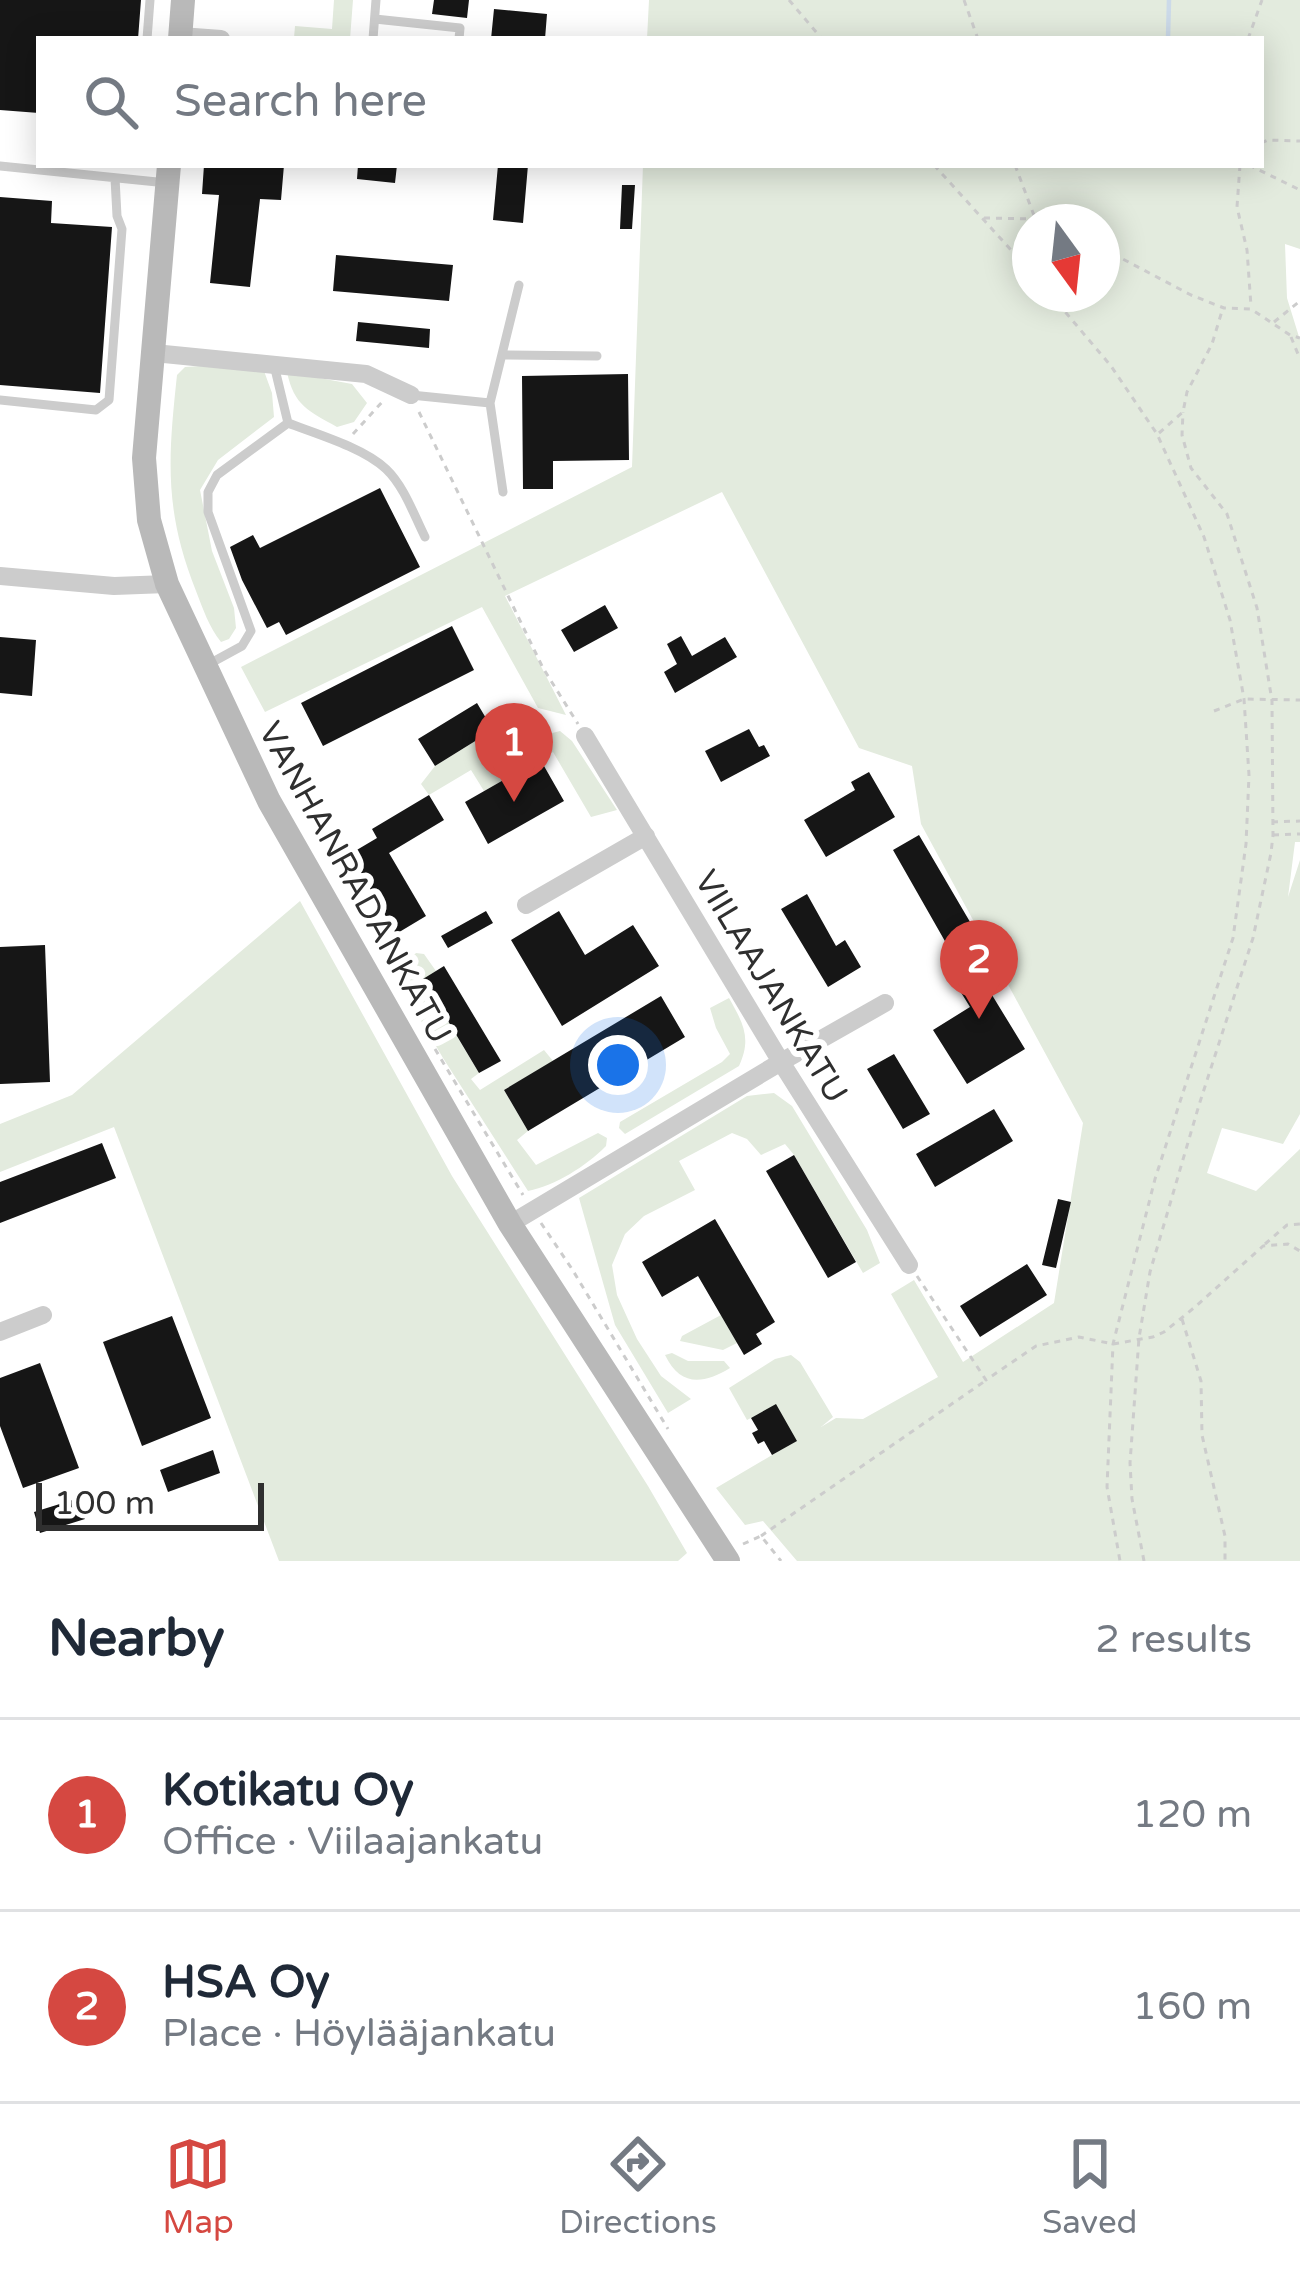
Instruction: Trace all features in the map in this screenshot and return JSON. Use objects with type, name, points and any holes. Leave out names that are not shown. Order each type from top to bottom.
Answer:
[{"type":"street","points":[[180,36],[184,0]]},
{"type":"street","name":"VANHANRADANKATU","points":[[168,174],[144,458],[148,520],[167,584],[280,820],[509,1224],[732,1552]]},
{"type":"street","points":[[154,352],[366,374],[403,391]]},
{"type":"street","points":[[0,576],[114,586],[167,584]]},
{"type":"street","name":"VIILAAJANKATU","points":[[585,736],[909,1265]]},
{"type":"street","points":[[526,905],[646,836]]},
{"type":"street","points":[[509,1224],[885,1003]]},
{"type":"street","points":[[0,1331],[43,1315]]},
{"type":"lane","points":[[147,36],[150,0]]},
{"type":"lane","points":[[373,36],[376,0]]},
{"type":"lane","points":[[375,19],[460,28],[459,36]]},
{"type":"lane","points":[[0,166],[135,180],[168,174]]},
{"type":"lane","points":[[135,180],[136,168]]},
{"type":"lane","points":[[0,400],[96,410],[109,400],[122,229],[116,216],[116,178]]},
{"type":"lane","points":[[503,492],[490,403],[519,285]]},
{"type":"lane","points":[[502,355],[597,356]]},
{"type":"lane","points":[[274,365],[288,424]]},
{"type":"lane","points":[[403,391],[490,403]]},
{"type":"lane","points":[[288,424],[344,444],[386,468],[425,537]]},
{"type":"lane","points":[[204,667],[242,646],[251,631],[208,512],[208,492],[217,476],[288,424]]},
{"type":"path","points":[[789,0],[819,36]]},
{"type":"path","points":[[964,0],[977,36]]},
{"type":"path","points":[[1249,36],[1262,0]]},
{"type":"path","points":[[1264,142],[1300,141]]},
{"type":"path","points":[[937,168],[1012,252]]},
{"type":"path","points":[[1016,168],[1032,204]]},
{"type":"path","points":[[1240,168],[1237,207],[1247,250],[1251,309]]},
{"type":"path","points":[[1255,168],[1300,190]]},
{"type":"path","points":[[982,218],[1012,220]]},
{"type":"path","points":[[1120,258],[1223,308],[1251,309],[1300,338]]},
{"type":"path","points":[[1272,323],[1300,301]]},
{"type":"path","points":[[1144,1561],[1130,1462],[1139,1338],[1150,1272],[1252,938],[1273,835],[1272,700],[1257,608],[1227,514],[1191,468],[1182,435],[1187,392],[1212,344],[1223,308]]},
{"type":"path","points":[[1065,312],[1111,365],[1157,434],[1204,537],[1230,620],[1244,699],[1249,775],[1246,844],[1233,938],[1155,1179],[1113,1344],[1107,1487],[1120,1561]]},
{"type":"path","points":[[1290,335],[1300,359]]},
{"type":"path","points":[[344,444],[403,391],[543,668],[585,736]]},
{"type":"path","points":[[1157,434],[1183,412]]},
{"type":"path","points":[[1214,711],[1244,699],[1300,700]]},
{"type":"path","points":[[1272,822],[1300,820]]},
{"type":"path","points":[[1273,835],[1300,834]]},
{"type":"path","points":[[434,1048],[672,1436]]},
{"type":"path","points":[[732,1552],[1036,1346],[1079,1337],[1113,1344],[1164,1332],[1286,1225],[1300,1224]]},
{"type":"path","points":[[1263,1246],[1288,1244],[1300,1251]]},
{"type":"path","points":[[909,1265],[986,1380]]},
{"type":"path","points":[[1182,1318],[1201,1381],[1202,1435],[1226,1536],[1225,1561]]},
{"type":"path","points":[[761,1536],[781,1561]]},
{"type":"path","points":[[732,1552],[748,1540]]},
{"type":"shaded area","points":[[334,0],[353,0],[350,36],[294,36],[295,26],[332,29]]},
{"type":"shaded area","points":[[649,0],[1300,0],[1300,249],[1285,244],[1287,298],[1300,340],[1300,842],[1295,842],[1288,897],[1300,860],[1300,1114],[1283,1144],[1222,1128],[1207,1173],[1256,1191],[1300,1149],[1300,1561],[797,1561],[763,1521],[745,1525],[716,1488],[796,1441],[776,1405],[747,1420],[729,1388],[775,1359],[791,1355],[800,1362],[833,1417],[821,1427],[836,1418],[863,1419],[938,1377],[891,1294],[914,1280],[963,1362],[1054,1303],[1083,1123],[921,824],[912,766],[859,748],[722,492],[505,596],[566,715],[538,708],[482,607],[265,712],[241,667],[632,467],[643,168],[1264,168],[1264,36],[647,36]]},
{"type":"shaded area","points":[[185,367],[264,371],[274,417],[218,460],[200,490],[212,551],[234,608],[236,628],[221,642],[186,562],[171,484],[177,375]]},
{"type":"shaded area","points":[[287,372],[352,384],[367,403],[354,422],[337,427],[299,400]]},
{"type":"shaded area","points":[[519,729],[541,736],[560,731],[572,741],[617,810],[591,817],[553,752],[484,791],[471,770],[429,795],[421,784],[435,766],[493,730]]},
{"type":"shaded area","points":[[300,901],[452,1176],[687,1553],[678,1561],[279,1561],[114,1127],[0,1172],[0,1124],[72,1095]]},
{"type":"shaded area","points":[[416,953],[424,954],[436,971],[423,980],[479,1073],[471,1079],[480,1090],[544,1050],[553,1061],[504,1090],[528,1131],[517,1140],[536,1165],[598,1133],[607,1138],[606,1146],[570,1174],[528,1191],[394,975]]},
{"type":"shaded area","points":[[729,998],[744,1031],[739,1066],[625,1134],[620,1122],[730,1054],[710,1008]]},
{"type":"shaded area","points":[[774,1093],[792,1106],[867,1230],[880,1263],[863,1273],[785,1144],[761,1155],[747,1139],[732,1133],[679,1161],[695,1190],[644,1216],[625,1234],[612,1265],[617,1295],[637,1339],[661,1376],[691,1399],[668,1413],[615,1325],[579,1198],[747,1096]]},
{"type":"shaded area","points":[[721,1315],[737,1343],[723,1350],[680,1341],[682,1336]]},
{"type":"shaded area","points":[[672,1353],[688,1361],[724,1361],[730,1368],[693,1380],[671,1365],[665,1355]]},
{"type":"building","points":[[0,0],[141,0],[138,36],[36,36],[36,113],[0,110]]},
{"type":"building","points":[[434,0],[469,0],[467,18],[432,14]]},
{"type":"building","points":[[494,9],[547,14],[545,36],[491,36]]},
{"type":"building","points":[[204,168],[284,168],[281,200],[260,199],[250,287],[210,283],[219,195],[202,194]]},
{"type":"building","points":[[358,168],[397,168],[395,183],[357,179]]},
{"type":"building","points":[[498,168],[528,168],[523,223],[493,220]]},
{"type":"building","points":[[622,185],[635,185],[632,229],[620,229]]},
{"type":"building","points":[[0,197],[52,201],[51,223],[112,227],[100,393],[0,385]]},
{"type":"building","points":[[336,255],[453,265],[449,301],[333,291]]},
{"type":"building","points":[[358,322],[430,329],[429,348],[356,341]]},
{"type":"building","points":[[628,374],[629,460],[553,461],[553,489],[523,489],[522,376]]},
{"type":"building","points":[[380,488],[420,567],[286,635],[279,622],[267,628],[230,547],[253,535],[260,548]]},
{"type":"building","points":[[605,605],[618,628],[574,652],[561,630]]},
{"type":"building","points":[[452,626],[474,670],[323,746],[301,703]]},
{"type":"building","points":[[681,636],[692,656],[725,637],[737,657],[675,693],[664,672],[677,664],[667,644]]},
{"type":"building","points":[[0,637],[36,640],[32,696],[0,693]]},
{"type":"building","points":[[477,703],[493,730],[435,766],[418,739]]},
{"type":"building","points":[[749,729],[770,756],[721,782],[705,751]]},
{"type":"building","points":[[540,759],[564,801],[488,844],[465,802]]},
{"type":"building","points":[[869,772],[895,817],[826,857],[804,820],[855,790],[851,782]]},
{"type":"building","points":[[429,795],[444,820],[389,853],[426,916],[396,934],[350,854],[377,838],[372,829]]},
{"type":"building","points":[[919,835],[973,927],[946,943],[893,850]]},
{"type":"building","points":[[807,894],[836,946],[845,940],[861,967],[828,987],[781,909]]},
{"type":"building","points":[[486,911],[493,923],[448,948],[441,936]]},
{"type":"building","points":[[559,911],[585,955],[633,925],[659,966],[562,1026],[511,940]]},
{"type":"building","points":[[45,945],[50,1082],[0,1084],[0,947]]},
{"type":"building","points":[[976,957],[998,992],[992,995],[1025,1049],[967,1084],[933,1030],[970,1007],[949,973]]},
{"type":"building","points":[[444,966],[501,1061],[479,1073],[423,979]]},
{"type":"building","points":[[661,996],[685,1037],[528,1131],[504,1090]]},
{"type":"building","points":[[894,1054],[930,1114],[903,1129],[867,1069]]},
{"type":"building","points":[[994,1109],[1013,1141],[935,1187],[916,1154]]},
{"type":"building","points":[[102,1143],[116,1178],[0,1223],[0,1182]]},
{"type":"building","points":[[794,1155],[856,1262],[828,1278],[766,1171]]},
{"type":"building","points":[[1058,1199],[1071,1202],[1056,1268],[1042,1265]]},
{"type":"building","points":[[715,1219],[775,1322],[756,1334],[762,1344],[744,1355],[698,1276],[662,1297],[642,1262]]},
{"type":"building","points":[[1027,1264],[1047,1295],[980,1337],[960,1306]]},
{"type":"building","points":[[172,1316],[211,1418],[142,1446],[103,1342]]},
{"type":"building","points":[[40,1363],[79,1468],[23,1488],[0,1426],[0,1378]]},
{"type":"building","points":[[776,1404],[797,1441],[772,1455],[764,1441],[758,1444],[752,1433],[758,1430],[751,1418]]},
{"type":"building","points":[[213,1450],[220,1473],[168,1492],[160,1470]]},
{"type":"building","points":[[79,1498],[85,1519],[40,1533],[34,1512]]},
{"type":"waterway","points":[[1168,36],[1169,0]]},
{"type":"place","name":"Kotikatu Oy","points":[[514,802]]},
{"type":"place","name":"HSA Oy","points":[[979,1019]]}]
